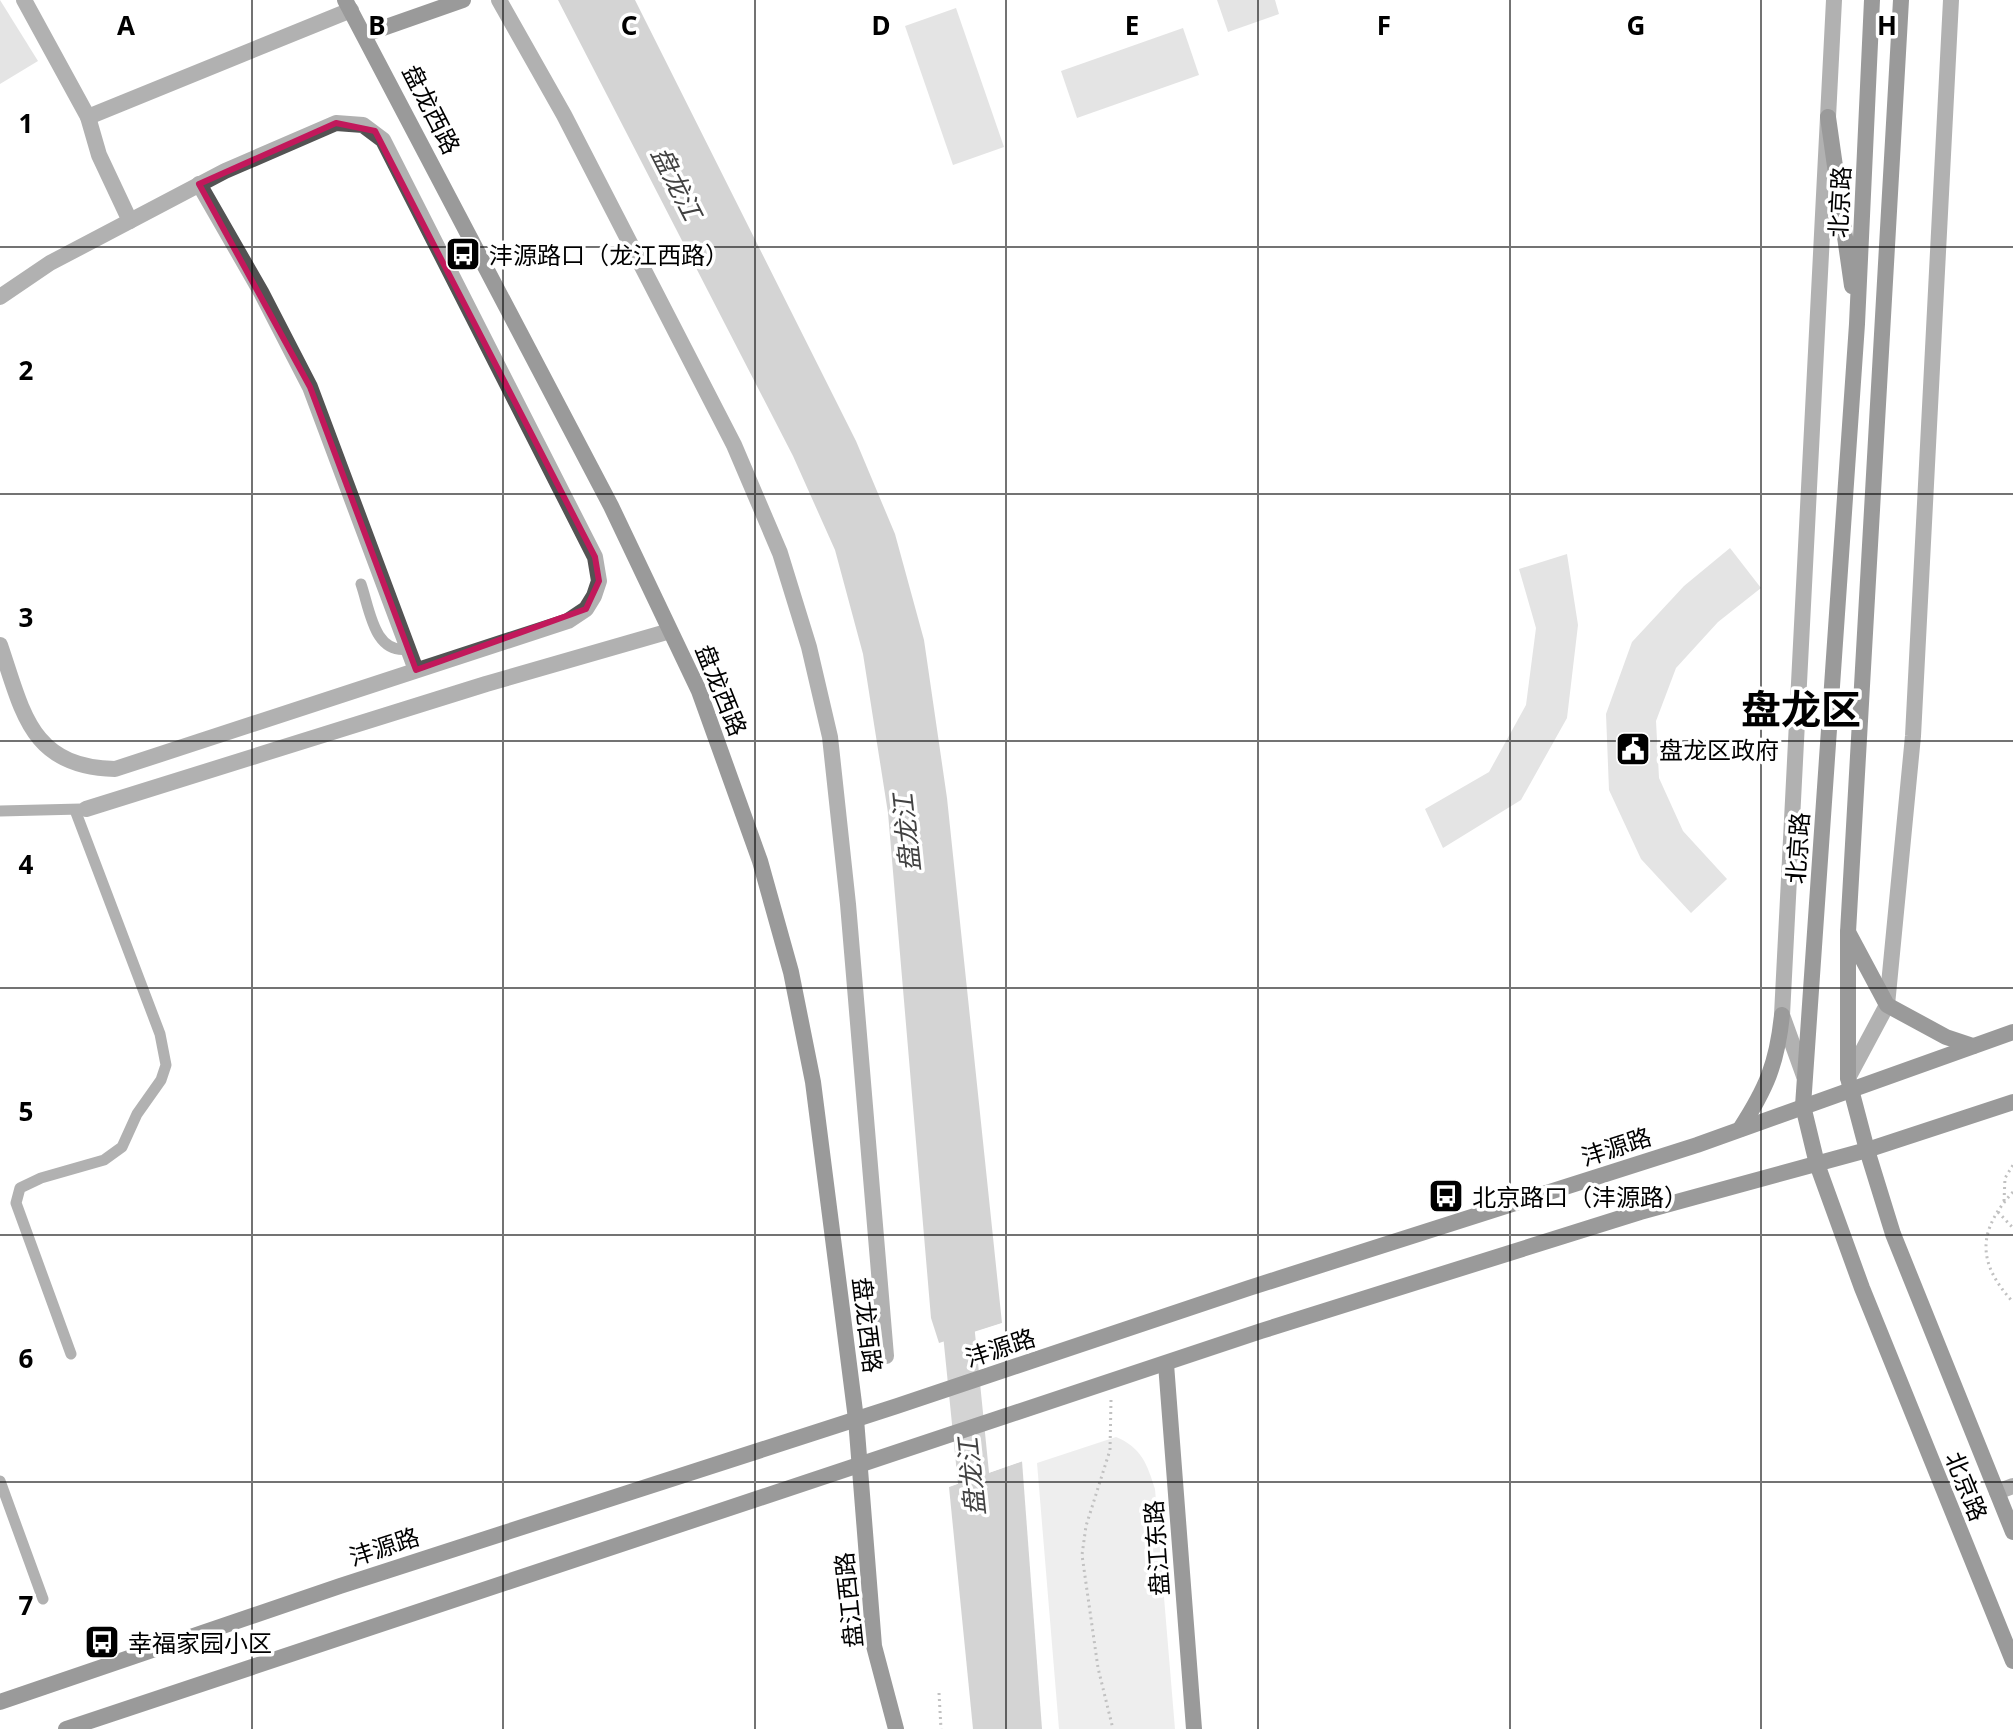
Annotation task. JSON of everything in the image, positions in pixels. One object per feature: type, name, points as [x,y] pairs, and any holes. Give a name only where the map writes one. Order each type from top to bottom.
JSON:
[{"type":"main road","points":[[366,34],[463,0]]},
{"type":"main road","name":"北京路","points":[[1872,0],[1857,324],[1803,1106],[1817,1164],[1891,1361],[2013,1661]]},
{"type":"main road","name":"北京路","points":[[1901,0],[1848,932],[1849,1084],[1893,1234],[2013,1532]]},
{"type":"main road","name":"盘龙西路","points":[[348,5],[366,34],[604,492],[699,691],[760,861],[791,972],[813,1082],[856,1419],[859,1464]]},
{"type":"main road","points":[[1828,117],[1857,324]]},
{"type":"main road","points":[[1848,932],[1887,1005],[1946,1037],[1973,1046]]},
{"type":"main road","points":[[1740,1129],[1766,1089],[1778,1052],[1782,1015]]},
{"type":"main road","name":"沣源路","points":[[0,1702],[340,1586],[1740,1129],[1803,1106],[1849,1084],[2013,1032]]},
{"type":"main road","points":[[66,1729],[1166,1364],[1640,1212],[1867,1150],[2013,1102]]},
{"type":"main road","name":"盘江东路","points":[[1166,1364],[1194,1729]]},
{"type":"main road","name":"盘江西路","points":[[859,1464],[874,1646],[896,1729]]},
{"type":"street","points":[[24,0],[88,117],[99,155],[130,221]]},
{"type":"street","points":[[499,0],[564,115],[734,445],[780,553],[809,647],[830,737],[848,904],[886,1356]]},
{"type":"street","points":[[1804,1076],[1782,1015],[1834,0]]},
{"type":"street","points":[[1849,1084],[1887,1005],[1913,736],[1951,0]]},
{"type":"street","points":[[88,117],[348,5]]},
{"type":"street","points":[[0,297],[50,263],[199,184],[336,123],[351,122],[375,131],[383,140],[514,392],[595,557],[599,581],[594,596],[578,616],[115,769],[74,765],[40,742],[25,720],[0,645]]},
{"type":"street","points":[[199,184],[261,292],[310,387],[416,670]]},
{"type":"street","points":[[81,810],[499,680],[670,631]]},
{"type":"street","points":[[1997,1492],[2013,1486]]},
{"type":"lane","points":[[361,584],[379,637],[396,651],[409,649]]},
{"type":"lane","points":[[0,811],[81,810],[160,1034],[166,1065],[161,1080],[137,1114],[122,1147],[104,1160],[20,1188],[16,1203],[71,1354]]},
{"type":"lane","points":[[0,1481],[43,1599]]},
{"type":"path","points":[[2004,1201],[2005,1178],[2013,1165]]},
{"type":"path","points":[[2013,1192],[2004,1201],[1985,1236],[1983,1250],[2003,1292],[2013,1302]]},
{"type":"path","points":[[1998,1212],[2013,1228]]},
{"type":"path","points":[[1111,1383],[1110,1450],[1086,1526],[1082,1555],[1098,1668],[1113,1729]]},
{"type":"path","points":[[939,1693],[941,1729]]},
{"type":"highlighted area","points":[[336,123],[375,131],[595,557],[599,581],[586,609],[416,670],[310,387],[199,184]]},
{"type":"shaded area","points":[[1116,1437],[1138,1452],[1155,1489],[1175,1729],[1059,1729],[1037,1463]]},
{"type":"water","points":[[558,0],[635,0],[856,441],[895,534],[924,640],[947,798],[1002,1323],[939,1343],[931,1318],[888,813],[863,654],[835,550],[793,456]]},
{"type":"water","points":[[1022,1461],[1042,1729],[973,1729],[949,1487]]},
{"type":"pier","points":[[1006,1322],[1004,1326],[940,1347],[935,1345]]},
{"type":"pier","points":[[1021,1458],[1026,1460],[945,1488],[948,1483]]},
{"type":"building","points":[[0,0],[38,61],[0,84]]},
{"type":"building","points":[[1217,0],[1275,0],[1279,14],[1228,32]]},
{"type":"building","points":[[956,8],[1004,147],[953,165],[905,26]]},
{"type":"building","points":[[1183,28],[1199,75],[1077,118],[1061,71]]},
{"type":"building","name":"盘龙区政府","points":[[1730,548],[1761,588],[1718,622],[1676,668],[1656,721],[1659,778],[1683,831],[1727,879],[1691,913],[1641,859],[1609,790],[1606,714],[1632,642],[1684,586]]},
{"type":"building","points":[[1567,554],[1578,625],[1567,718],[1521,800],[1443,848],[1425,809],[1489,772],[1526,705],[1536,628],[1519,569]]},
{"type":"waterway","name":"盘龙江","points":[[955,1294],[978,1523]]},
{"type":"place","name":"沣源路口（龙江西路）","points":[[463,254]]},
{"type":"place","name":"盘龙区政府","points":[[1633,749]]},
{"type":"place","name":"北京路口（沣源路）","points":[[1446,1196]]},
{"type":"place","name":"幸福家园小区","points":[[102,1642]]},
{"type":"district","name":"盘龙区","points":[[1801,708]]}]
